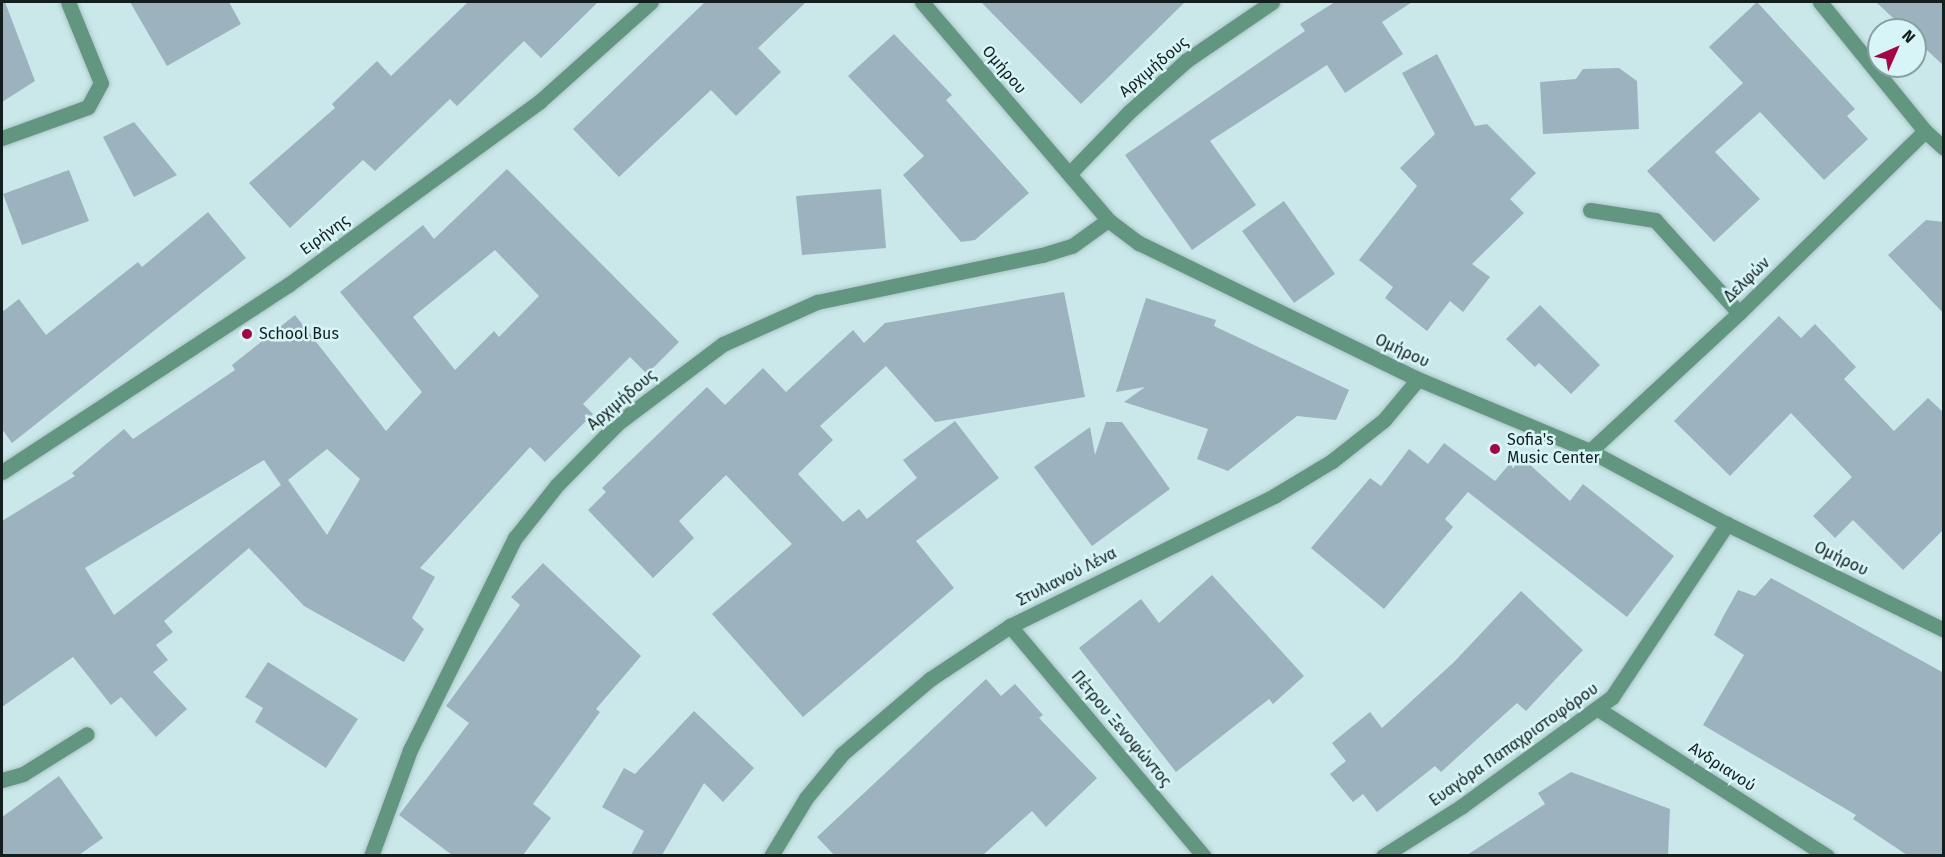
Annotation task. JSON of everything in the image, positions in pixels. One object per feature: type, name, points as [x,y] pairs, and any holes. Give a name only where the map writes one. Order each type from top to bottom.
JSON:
[{"type":"street","points":[[2,138],[88,107],[101,83],[68,2]]},
{"type":"street","name":"Ειρήνης","points":[[2,472],[288,285],[539,102],[651,2]]},
{"type":"street","name":"Ομήρου","points":[[922,2],[1108,220],[1167,260],[1418,379],[1590,451],[1727,524],[1944,630]]},
{"type":"street","name":"Αρχιμήδους","points":[[1070,173],[1129,112],[1187,60],[1272,2]]},
{"type":"street","points":[[1820,2],[1924,131],[1944,148]]},
{"type":"street","name":"Δελφών","points":[[1590,451],[1739,313],[1924,131]]},
{"type":"street","points":[[1590,210],[1655,220],[1739,313]]},
{"type":"street","name":"Αρχιμήδους","points":[[371,855],[410,750],[515,538],[557,485],[618,423],[723,344],[817,302],[1042,255],[1072,246],[1108,220]]},
{"type":"street","name":"Στυλιανού Λένα","points":[[771,855],[806,798],[842,754],[930,679],[1010,626],[1274,496],[1332,461],[1384,420],[1418,379]]},
{"type":"street","name":"Ευαγόρα Παπαχριστοφόρου","points":[[1383,855],[1462,806],[1612,697],[1727,524]]},
{"type":"street","name":"Πέτρου Ξενοφώντος","points":[[1010,626],[1204,855]]},
{"type":"street","name":"Ανδριανού","points":[[1598,709],[1827,855]]},
{"type":"street","points":[[2,780],[23,774],[87,734]]},
{"type":"building","points":[[2,2],[5,2],[35,81],[2,102]]},
{"type":"building","points":[[130,2],[229,2],[241,24],[167,66]]},
{"type":"building","points":[[468,2],[598,2],[541,58],[524,41],[457,106],[450,99],[375,171],[363,160],[290,228],[249,183],[335,108],[332,104],[377,61],[391,76]]},
{"type":"building","points":[[705,2],[806,2],[758,48],[781,72],[736,116],[711,90],[619,177],[573,129]]},
{"type":"building","points":[[981,2],[1185,2],[1081,104]]},
{"type":"building","points":[[1335,2],[1412,2],[1382,22],[1403,54],[1345,93],[1327,65],[1210,141],[1256,205],[1192,250],[1125,155],[1305,31],[1300,24]]},
{"type":"building","points":[[1757,2],[1855,109],[1847,116],[1868,139],[1824,180],[1760,112],[1715,152],[1760,199],[1714,242],[1647,171],[1743,83],[1709,47]]},
{"type":"building","points":[[1876,2],[1944,2],[1944,66],[1927,50],[1927,18],[1893,18]]},
{"type":"building","points":[[894,34],[952,95],[946,100],[1029,193],[975,240],[961,242],[903,175],[924,156],[848,76]]},
{"type":"building","points":[[1437,54],[1475,126],[1487,124],[1536,173],[1510,199],[1524,213],[1472,264],[1490,277],[1463,312],[1450,301],[1427,331],[1385,298],[1393,287],[1359,260],[1417,186],[1400,168],[1435,134],[1402,73]]},
{"type":"building","points":[[1619,68],[1637,81],[1639,129],[1543,134],[1540,82],[1576,79],[1583,69]]},
{"type":"building","points":[[134,122],[177,175],[134,197],[103,137]]},
{"type":"building","points":[[507,169],[679,342],[647,374],[630,357],[583,404],[593,414],[545,462],[530,447],[420,568],[435,577],[412,618],[424,629],[404,662],[304,606],[249,548],[164,621],[173,632],[156,645],[168,660],[153,672],[187,709],[156,737],[121,697],[111,705],[73,657],[2,707],[2,521],[75,476],[72,473],[124,429],[133,439],[235,370],[232,365],[295,315],[386,431],[422,392],[340,292],[423,225],[434,239]],"holes":[[[495,250],[539,296],[499,337],[494,331],[455,370],[413,317]],[[327,449],[360,479],[327,535],[288,480]],[[264,460],[281,485],[114,615],[85,568]]]},
{"type":"building","points":[[69,170],[89,221],[22,245],[3,194]]},
{"type":"building","points":[[881,189],[886,248],[802,255],[796,196]]},
{"type":"building","points":[[1284,201],[1335,274],[1294,303],[1242,231]]},
{"type":"building","points":[[208,212],[246,258],[12,443],[2,429],[2,312],[19,299],[46,335],[138,262],[142,267]]},
{"type":"building","points":[[1926,220],[1944,222],[1944,314],[1888,255]]},
{"type":"building","points":[[1064,292],[1085,397],[935,422],[886,366],[820,426],[833,440],[798,474],[843,522],[859,509],[867,519],[917,478],[903,460],[955,421],[999,478],[916,541],[954,588],[803,717],[712,614],[792,544],[726,475],[679,521],[694,538],[653,578],[588,510],[606,492],[602,488],[707,387],[725,405],[763,368],[786,392],[853,330],[864,343],[885,323]]},
{"type":"building","points":[[1146,298],[1216,320],[1214,326],[1349,390],[1336,420],[1297,416],[1228,471],[1197,459],[1208,429],[1124,402],[1145,387],[1116,392]]},
{"type":"building","points":[[1540,305],[1600,365],[1571,394],[1539,363],[1535,367],[1506,339]]},
{"type":"building","points":[[1779,316],[1801,338],[1815,324],[1856,367],[1844,379],[1894,431],[1928,398],[1944,413],[1944,529],[1903,570],[1853,520],[1835,538],[1813,516],[1852,477],[1791,413],[1730,476],[1674,421]]},
{"type":"building","points":[[1106,422],[1122,422],[1170,489],[1092,546],[1034,467],[1090,427],[1095,455]]},
{"type":"building","points":[[1444,443],[1495,481],[1518,454],[1570,501],[1583,484],[1674,556],[1627,617],[1468,492],[1445,519],[1453,527],[1384,609],[1311,548],[1370,478],[1381,486],[1409,449],[1428,464]]},
{"type":"building","points":[[543,563],[641,656],[596,709],[600,712],[533,804],[551,818],[523,855],[452,855],[399,815],[469,723],[446,706],[520,605],[511,597]]},
{"type":"building","points":[[1212,575],[1304,676],[1273,704],[1269,699],[1176,772],[1079,648],[1141,599],[1159,623]]},
{"type":"building","points":[[1771,578],[1944,673],[1944,855],[1907,855],[1853,819],[1856,815],[1703,725],[1744,655],[1714,635],[1738,590],[1755,596]]},
{"type":"building","points":[[1521,591],[1583,650],[1526,711],[1517,703],[1441,772],[1435,766],[1377,812],[1363,794],[1353,802],[1330,774],[1346,761],[1332,743],[1370,712],[1382,728],[1454,662]]},
{"type":"building","points":[[268,662],[358,719],[326,768],[255,722],[263,708],[245,697]]},
{"type":"building","points":[[986,679],[1001,696],[1015,684],[1043,715],[1039,718],[1097,778],[1046,827],[1032,811],[983,855],[834,855],[817,837]]},
{"type":"building","points":[[694,711],[754,768],[723,802],[704,783],[662,855],[631,855],[644,831],[602,807],[624,768],[635,774]]},
{"type":"building","points":[[1571,772],[1670,809],[1668,855],[1467,855],[1545,804],[1538,793]]},
{"type":"building","points":[[59,776],[103,838],[79,855],[2,855],[2,817]]},
{"type":"place","name":"School Bus","points":[[247,334]]},
{"type":"place","name":"Sofia's Music Center","points":[[1495,449]]}]
